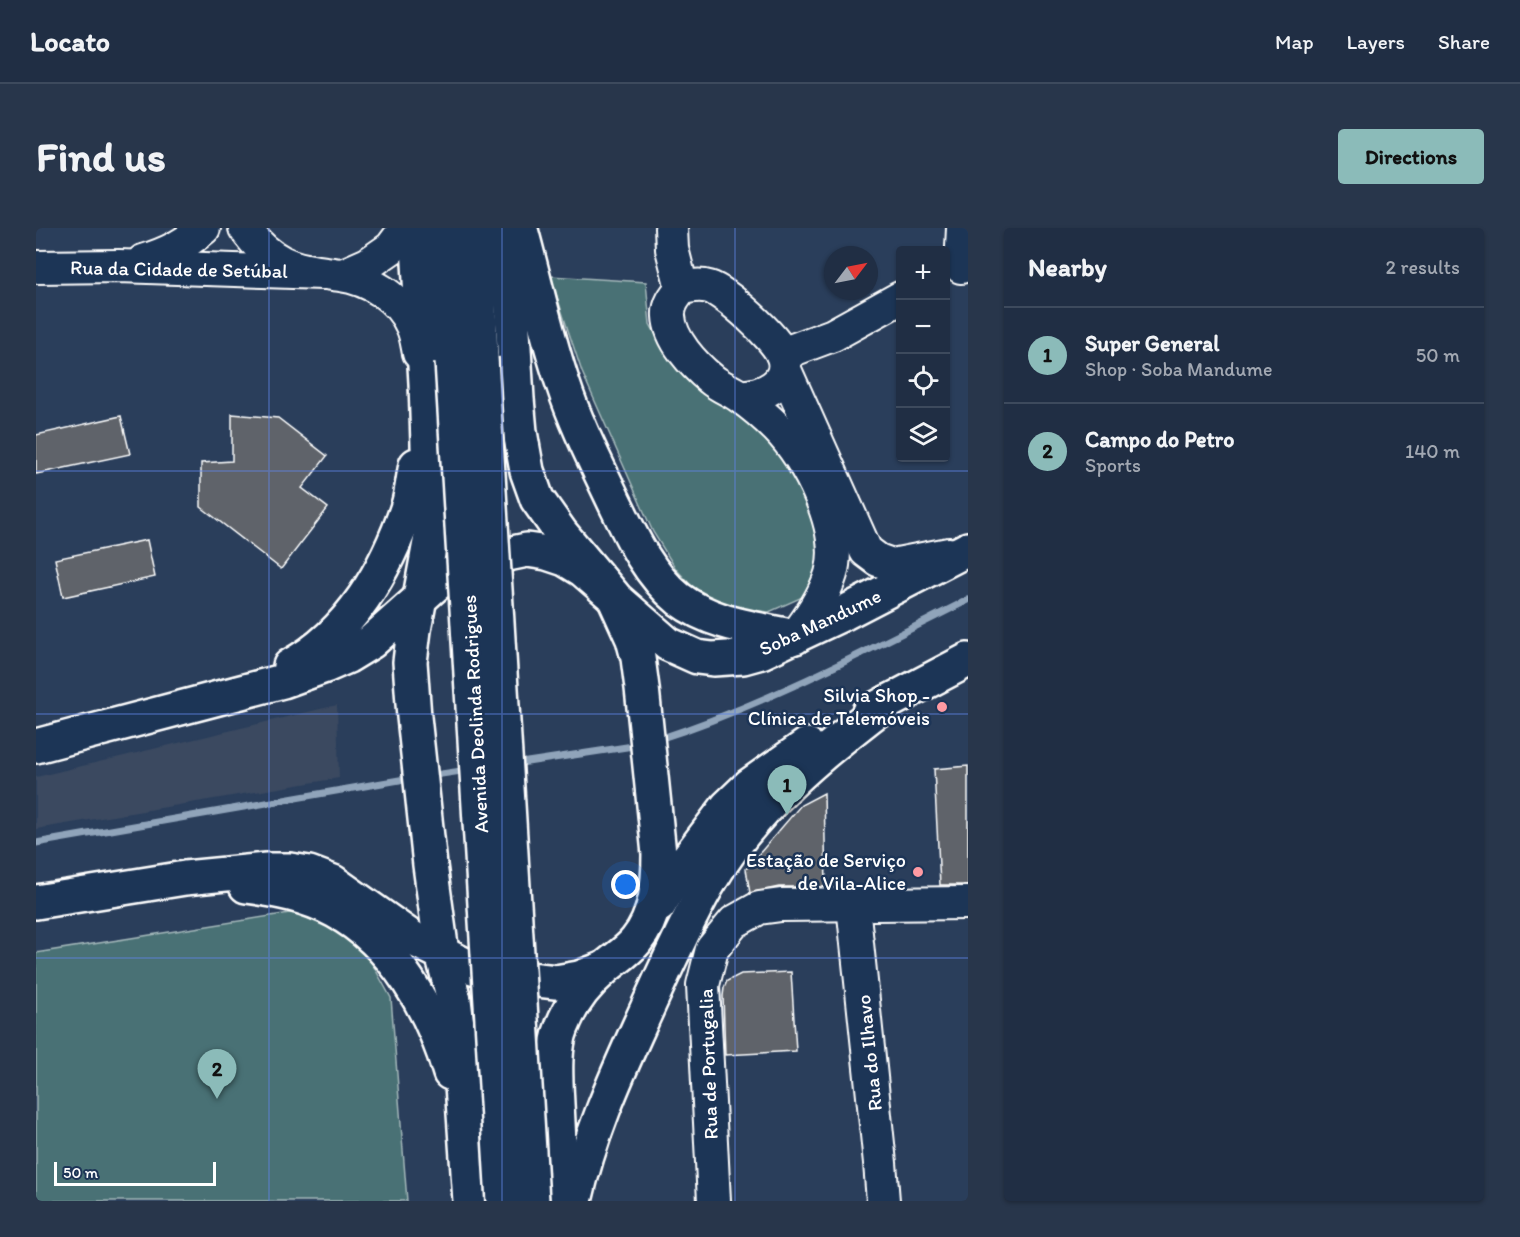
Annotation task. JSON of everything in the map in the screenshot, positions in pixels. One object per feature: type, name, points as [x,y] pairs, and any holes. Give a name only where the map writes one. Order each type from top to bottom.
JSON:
[{"type":"main road","points":[[417,228],[426,383],[431,537],[414,630],[411,662],[414,717],[430,865],[442,953],[453,1000],[457,1031],[470,1201]]},
{"type":"main road","name":"Avenida Deolinda Rodrigues","points":[[444,228],[467,360],[532,1201]]},
{"type":"main road","name":"Avenida Deolinda Rodrigues","points":[[476,228],[467,360],[503,1201]]},
{"type":"main road","points":[[507,228],[517,399],[527,471],[537,498],[561,533],[613,595],[633,639],[638,658],[658,834],[659,877],[648,922]]},
{"type":"main road","points":[[520,228],[563,384],[597,465],[635,545],[663,584],[679,599],[699,612],[722,621],[795,637]]},
{"type":"main road","points":[[192,704],[292,665],[326,641],[347,620],[364,597],[386,560],[408,504],[419,448],[426,383]]},
{"type":"main road","points":[[36,746],[283,681],[348,656],[370,642],[442,579],[479,560],[527,550],[547,553],[583,570],[613,595]]},
{"type":"main road","name":"Soba Mandume","points":[[613,595],[668,644],[697,657],[713,659],[743,657],[795,637],[966,550]]},
{"type":"main road","points":[[561,1201],[556,1066],[561,1029],[579,993],[636,940],[705,834],[727,807],[750,785],[779,763],[826,734],[968,660]]},
{"type":"main road","points":[[575,1201],[584,1162],[599,1116],[679,941],[708,885],[746,832],[787,786],[833,743],[888,702]]},
{"type":"main road","points":[[36,902],[185,879],[267,870],[290,870],[309,873],[333,882],[415,940],[463,964],[502,976],[556,982],[579,978],[605,968]]},
{"type":"main road","points":[[185,879],[278,890],[308,899],[335,911],[362,929],[383,949],[405,976],[426,1012],[447,1064],[463,1124]]},
{"type":"street","points":[[119,266],[166,254],[185,244],[204,228]]},
{"type":"street","points":[[245,228],[257,244],[275,258],[301,269],[333,274],[382,290],[398,304],[413,327],[426,383]]},
{"type":"street","points":[[333,274],[368,264],[391,248],[406,228]]},
{"type":"street","points":[[671,228],[672,249],[682,288]]},
{"type":"street","points":[[958,268],[963,228]]},
{"type":"street","name":"Rua da Cidade de Setúbal","points":[[36,267],[119,266],[333,274]]},
{"type":"street","points":[[795,637],[817,604],[832,571],[831,526],[822,499],[798,452],[778,429],[739,396],[712,380],[685,352],[673,331],[668,315],[672,300],[682,288],[698,284],[711,287],[748,313],[784,362],[866,551],[878,560],[892,565],[966,550]]},
{"type":"street","points":[[739,396],[751,397],[770,389],[779,382],[784,362],[896,300]]},
{"type":"street","name":"Rua de Portugalia","points":[[714,1201],[703,985],[712,949],[734,922],[759,908],[781,905],[968,903]]},
{"type":"street","name":"Rua do Ilhavo","points":[[853,905],[883,1201]]},
{"type":"shaded area","points":[[337,705],[339,778],[36,829],[36,777]]},
{"type":"green space","points":[[550,276],[646,282],[650,324],[668,357],[694,383],[746,416],[788,453],[818,508],[823,554],[807,595],[769,612],[739,609],[700,595],[676,569],[653,532],[582,372]]},
{"type":"green space","points":[[302,911],[363,947],[391,998],[407,1201],[36,1201],[36,953]]},
{"type":"building","points":[[232,414],[278,418],[327,456],[302,488],[328,508],[281,569],[201,507],[201,463],[232,461]]},
{"type":"building","points":[[121,416],[130,454],[36,474],[36,435]]},
{"type":"building","points":[[147,540],[155,577],[63,597],[55,559]]},
{"type":"building","points":[[968,766],[968,885],[940,885],[934,769]]},
{"type":"building","points":[[824,793],[826,887],[779,887],[750,893],[746,869],[801,805]]},
{"type":"building","points":[[791,972],[796,1051],[725,1055],[723,996],[727,981],[741,974]]},
{"type":"waterway","points":[[656,740],[776,694],[968,600]]},
{"type":"waterway","points":[[514,764],[640,745]]},
{"type":"waterway","points":[[428,776],[468,770]]},
{"type":"waterway","points":[[36,843],[411,778]]},
{"type":"place","name":"Silvia Shop - Clínica de Telemóveis","points":[[942,707]]},
{"type":"place","name":"Super General","points":[[787,815]]},
{"type":"place","name":"Estação de Serviço de Vila-Alice","points":[[918,872]]},
{"type":"place","name":"Campo do Petro","points":[[217,1099]]}]
